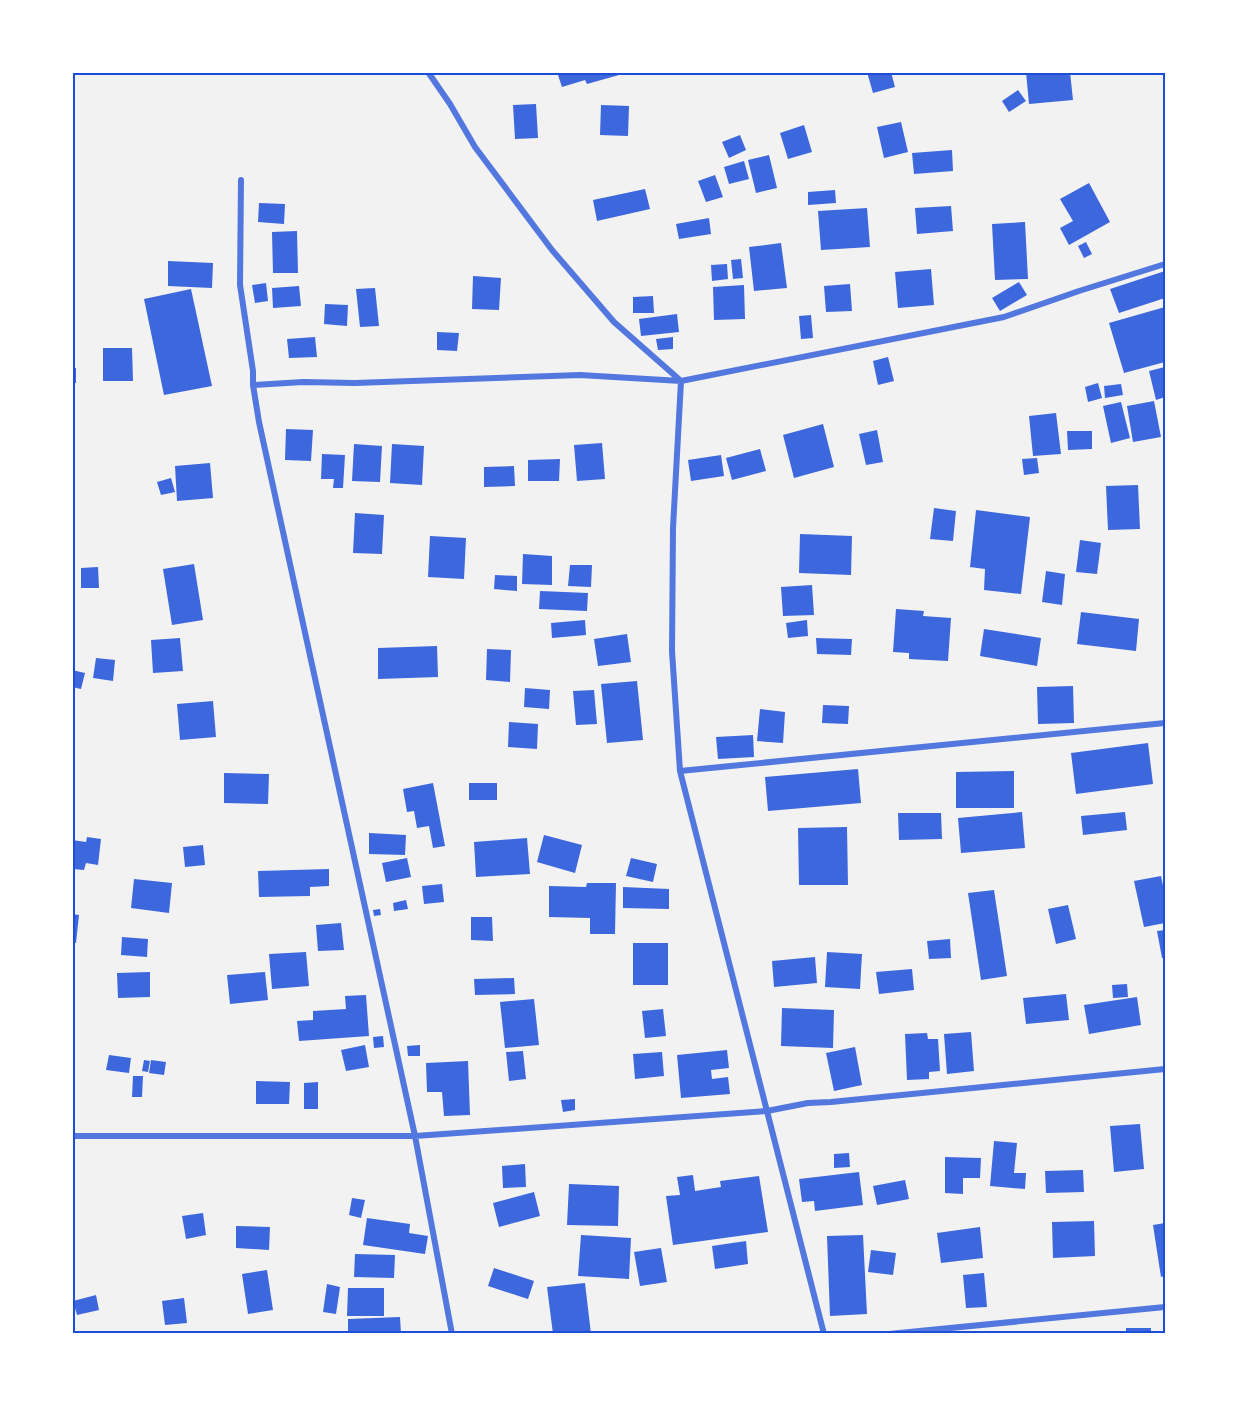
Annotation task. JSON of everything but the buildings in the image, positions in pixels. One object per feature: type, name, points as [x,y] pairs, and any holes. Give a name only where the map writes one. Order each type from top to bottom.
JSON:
[{"type":"street","points":[[428,72],[475,147],[552,250],[614,322],[681,381]]},
{"type":"street","points":[[241,180],[240,285],[259,423],[415,1136],[452,1334]]},
{"type":"street","points":[[253,385],[580,375],[681,381],[1004,316],[1165,264]]},
{"type":"street","points":[[681,381],[673,528],[672,651],[680,771],[824,1334]]},
{"type":"street","points":[[680,771],[1165,723]]},
{"type":"street","points":[[72,1136],[415,1136],[767,1111],[808,1103],[1165,1069]]},
{"type":"street","points":[[889,1334],[1165,1306]]}]
